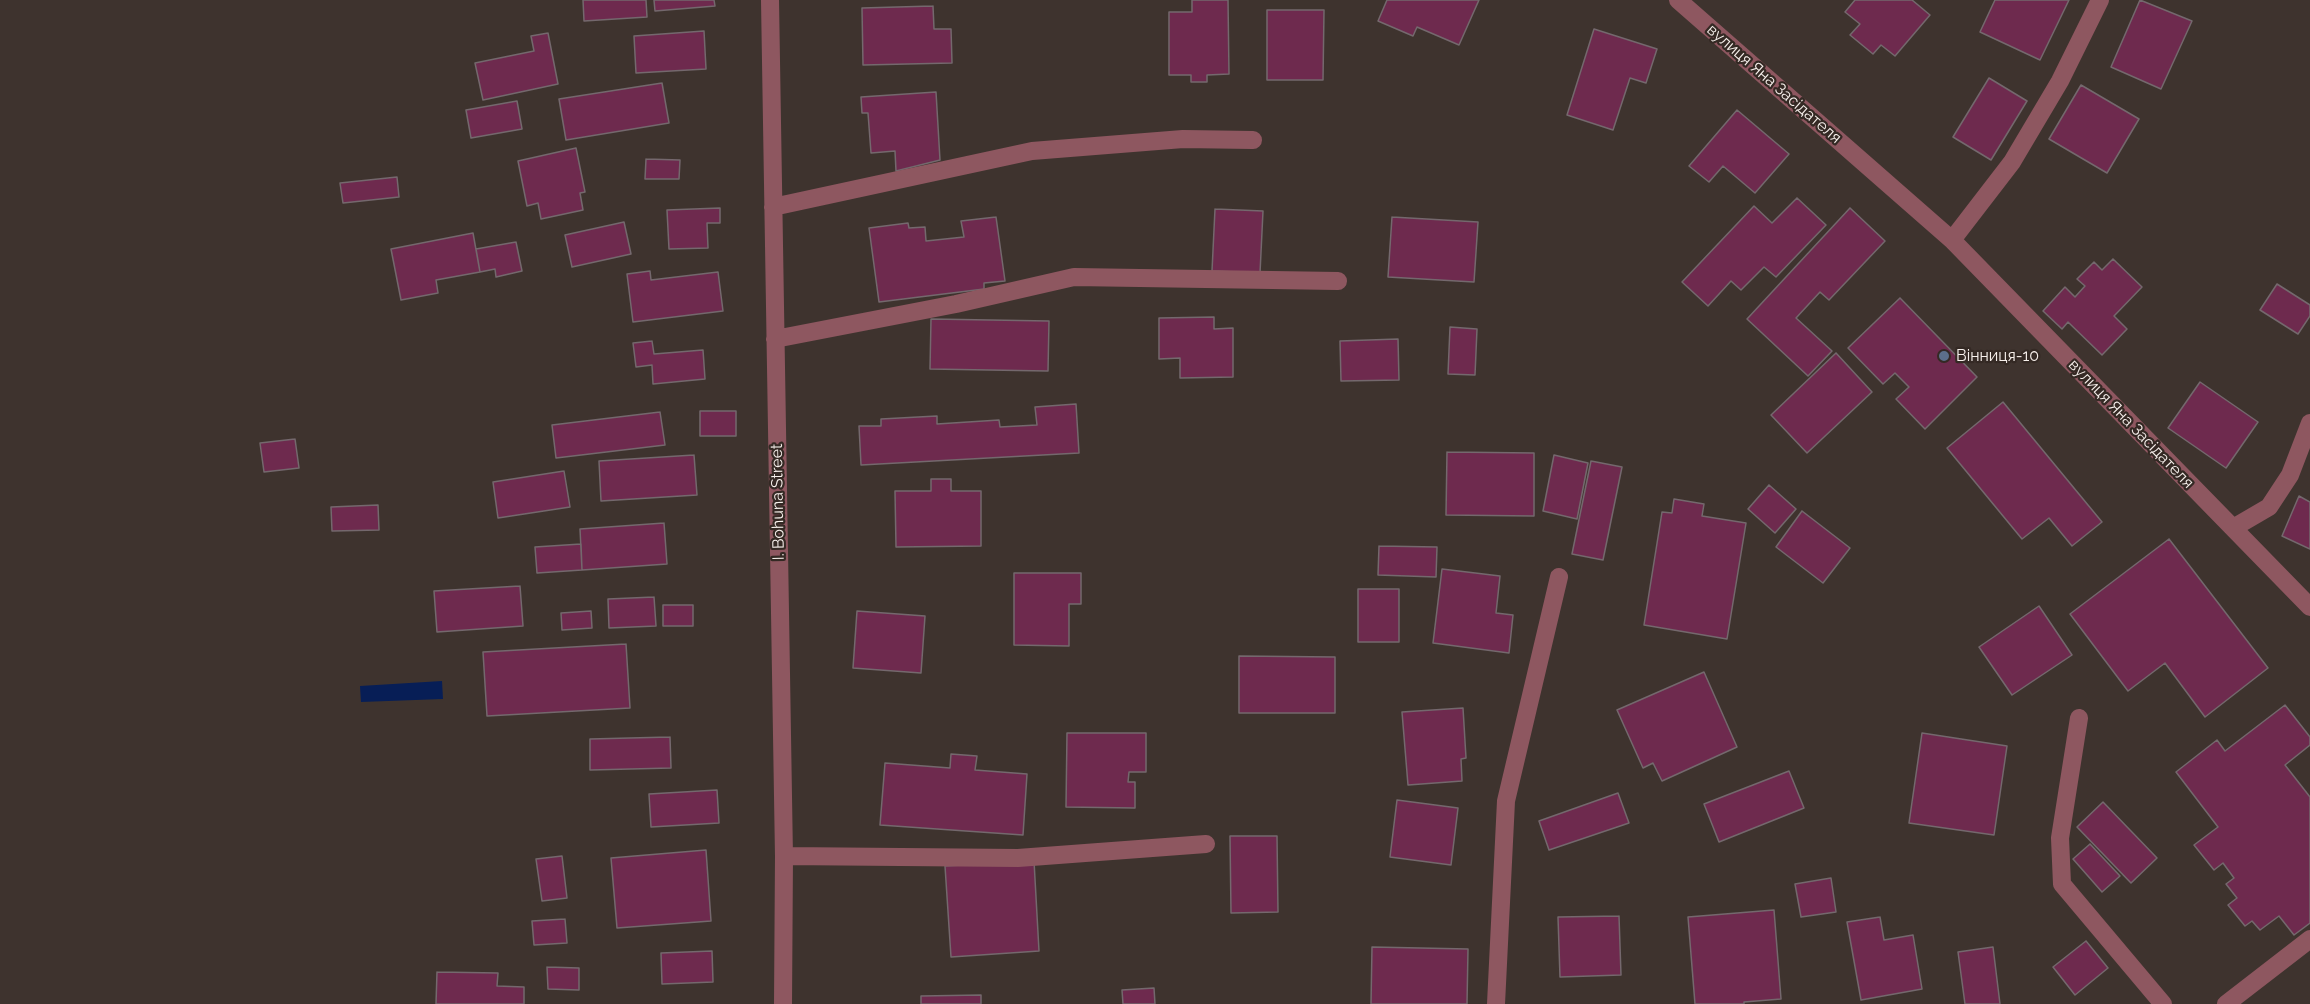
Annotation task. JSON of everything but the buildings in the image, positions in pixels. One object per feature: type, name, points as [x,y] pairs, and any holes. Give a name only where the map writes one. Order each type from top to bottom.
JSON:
[{"type":"street","name":"I. Bohuna Street","points":[[770,0],[784,856],[783,1004]]},
{"type":"street","name":"вулиця Яна Засідателя","points":[[1678,0],[1952,240],[2310,608]]},
{"type":"street","points":[[1952,240],[2012,162],[2060,81],[2100,0]]},
{"type":"street","points":[[773,207],[1032,151],[1183,138],[1253,140]]},
{"type":"street","points":[[776,339],[956,304],[1074,278],[1338,281]]},
{"type":"street","points":[[2233,528],[2269,507],[2290,475],[2310,423]]},
{"type":"street","points":[[1496,1004],[1506,801],[1559,578]]},
{"type":"street","points":[[2079,718],[2060,838],[2062,884],[2163,1004]]},
{"type":"street","points":[[784,856],[1018,858],[1206,844]]},
{"type":"street","points":[[2226,1004],[2310,939]]},
{"type":"water","points":[[442,681],[443,699],[361,702],[360,686]]},
{"type":"place","name":"Вінниця-10","points":[[1944,356]]}]
